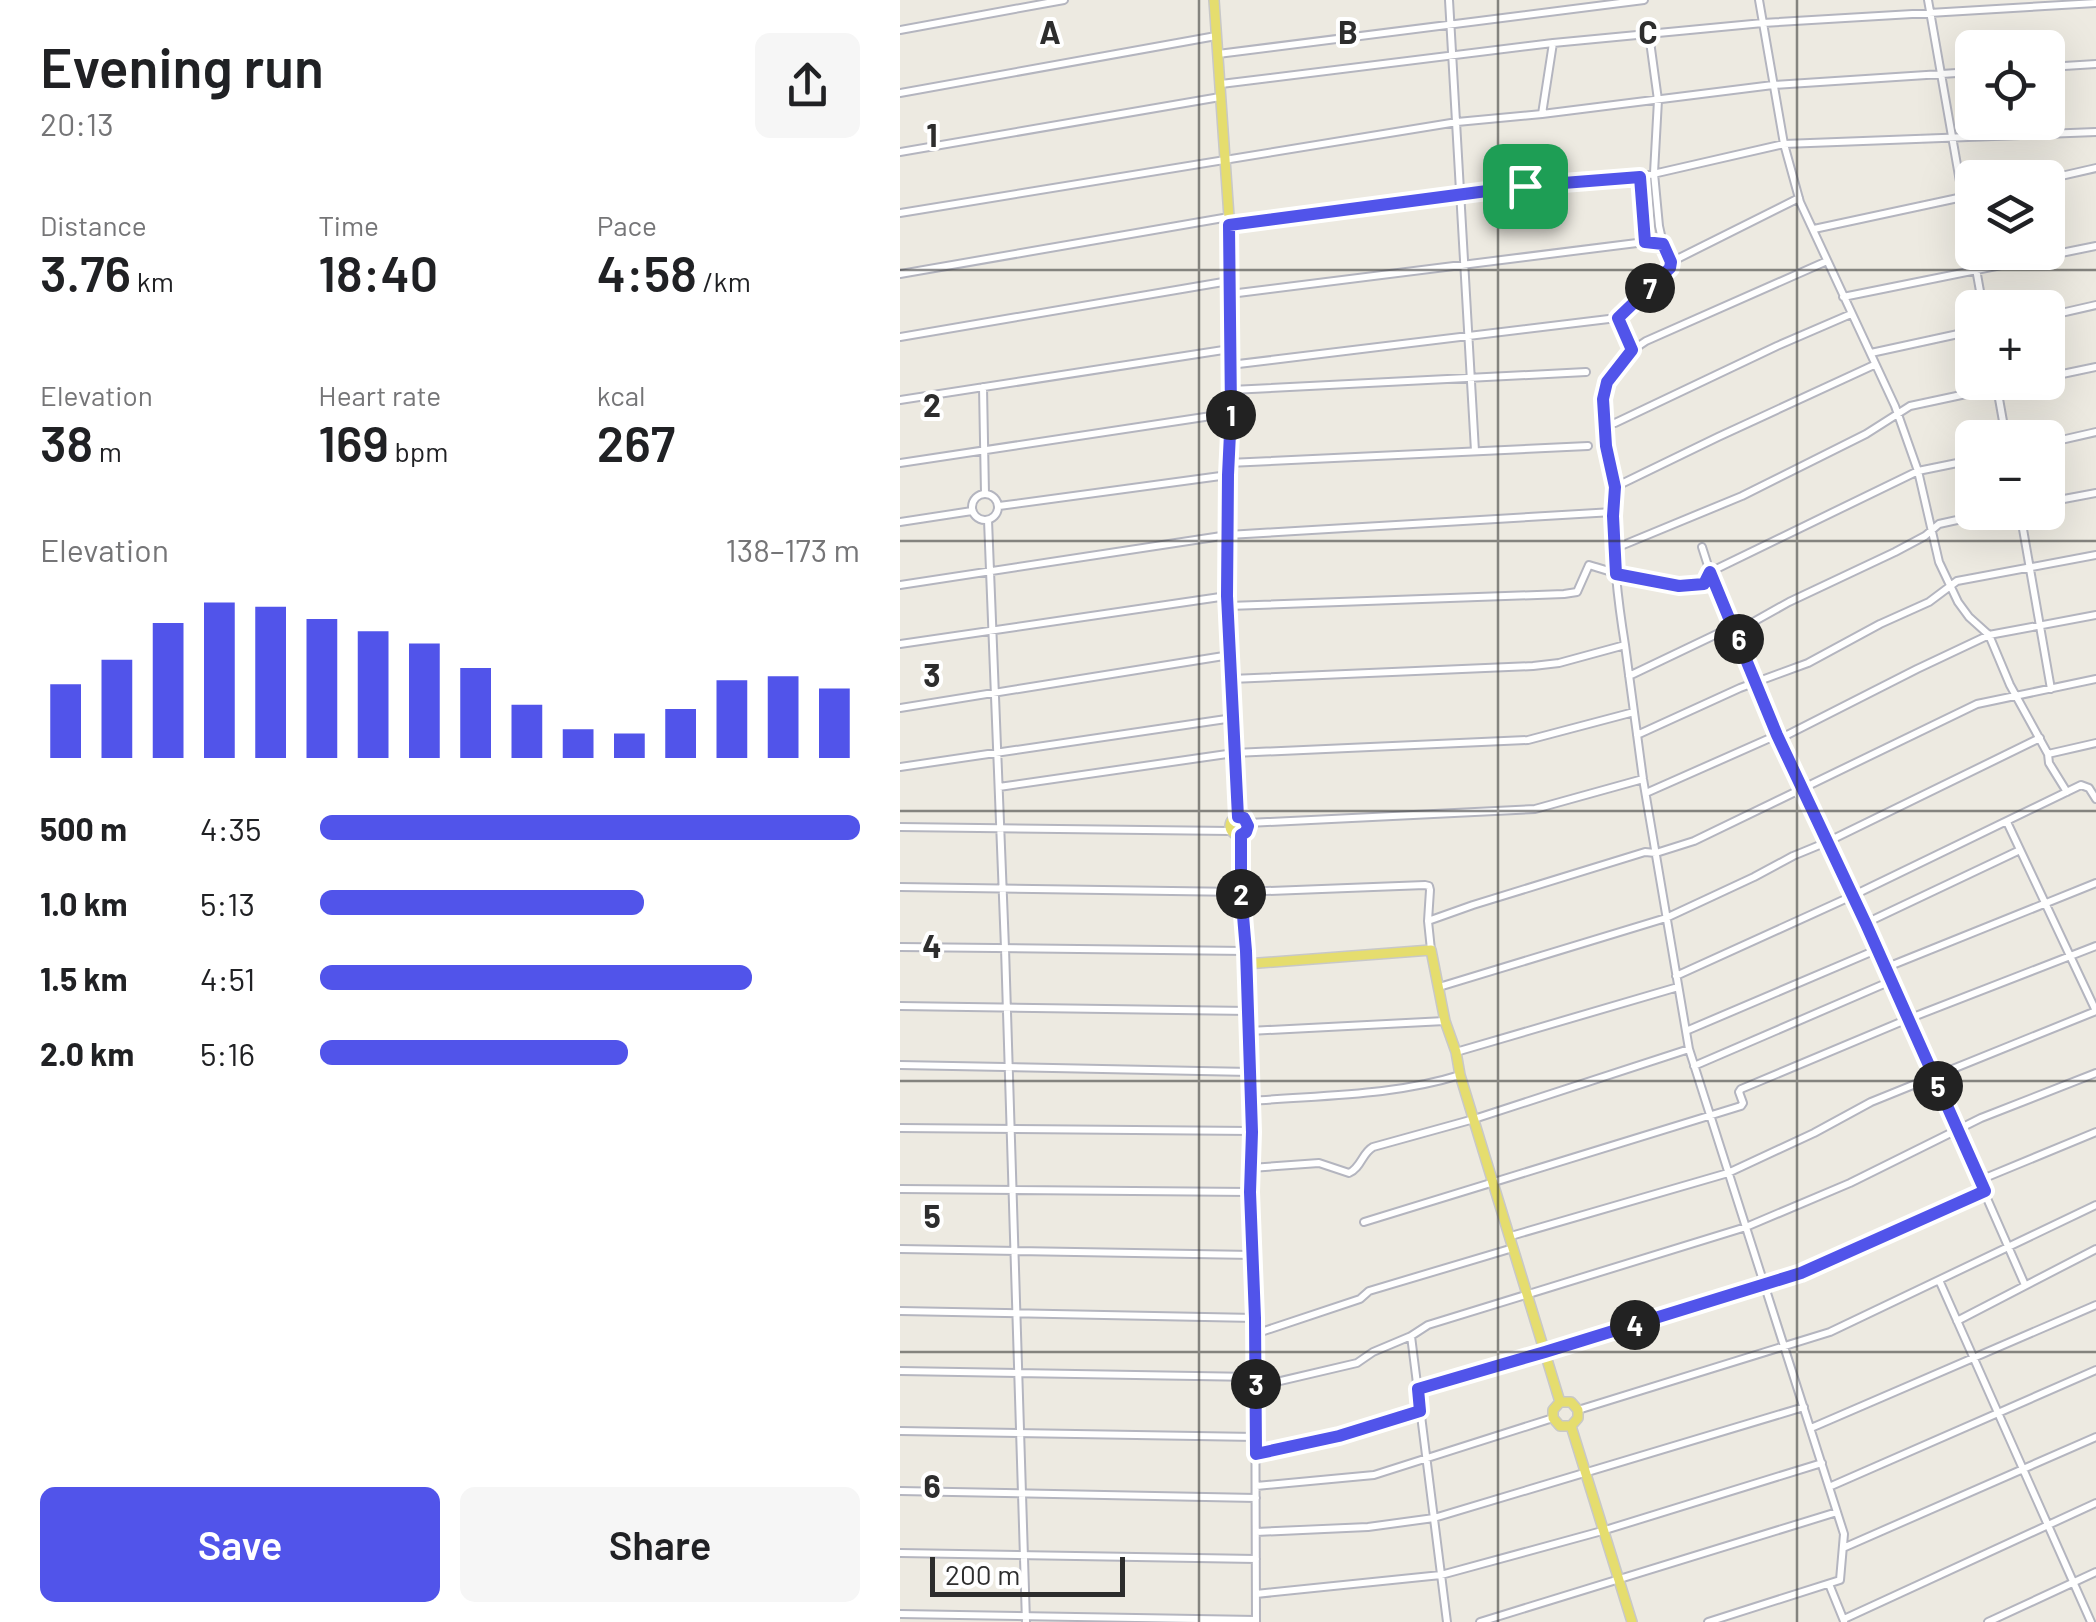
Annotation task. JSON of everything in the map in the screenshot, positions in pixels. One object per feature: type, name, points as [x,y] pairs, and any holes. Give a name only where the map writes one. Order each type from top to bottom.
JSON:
[{"type":"main road","points":[[1214,0],[1229,221],[1228,601],[1238,817]]},
{"type":"main road","points":[[1236,833],[1246,832],[1248,823],[1244,818],[1232,821],[1246,964],[1431,950],[1460,1074],[1560,1402]]},
{"type":"main road","points":[[1560,1402],[1571,1402],[1578,1410],[1577,1421],[1571,1426],[1560,1426],[1553,1418],[1554,1407],[1560,1402]]},
{"type":"main road","points":[[1571,1426],[1632,1622]]},
{"type":"street","points":[[900,30],[1064,0]]},
{"type":"street","points":[[1449,0],[1474,451]]},
{"type":"street","points":[[1218,54],[1644,0]]},
{"type":"street","points":[[1759,0],[1784,144],[1799,198],[1898,413],[1918,472],[1939,562],[1969,617],[1990,635],[2016,696],[2048,754],[2049,764],[2067,792]]},
{"type":"street","points":[[1928,0],[1956,160]]},
{"type":"street","points":[[1221,84],[1554,43],[1763,23],[2096,3]]},
{"type":"street","points":[[1230,365],[1618,318],[1670,268],[1671,262],[1663,244],[1654,174],[1658,100],[1649,34]]},
{"type":"street","points":[[900,92],[1217,36]]},
{"type":"street","points":[[1542,114],[1554,43]]},
{"type":"street","points":[[2065,66],[2096,64]]},
{"type":"street","points":[[900,213],[1457,122],[1773,85],[1955,73]]},
{"type":"street","points":[[900,152],[1222,97]]},
{"type":"street","points":[[900,274],[1229,221],[1525,186],[1640,177],[1784,144],[2096,132]]},
{"type":"street","points":[[2065,175],[2096,168]]},
{"type":"street","points":[[1640,177],[1645,242]]},
{"type":"street","points":[[1671,262],[1799,198]]},
{"type":"street","points":[[1814,229],[1955,199]]},
{"type":"street","points":[[1230,294],[1645,242],[1663,244]]},
{"type":"street","points":[[2065,252],[2096,246]]},
{"type":"street","points":[[1708,1622],[1840,1580],[1844,1534],[1689,1049],[1629,676],[1616,574],[1615,487],[1606,446],[1603,399],[1607,382],[1632,350],[1646,341],[1827,261]]},
{"type":"street","points":[[1844,297],[1976,270],[1979,290]]},
{"type":"street","points":[[900,337],[1230,281]]},
{"type":"street","points":[[2065,312],[2096,305]]},
{"type":"street","points":[[1605,422],[1615,423],[1850,314]]},
{"type":"street","points":[[1618,318],[1632,350]]},
{"type":"street","points":[[1871,353],[1955,336]]},
{"type":"street","points":[[900,400],[1230,349]]},
{"type":"street","points":[[1615,487],[1874,365]]},
{"type":"street","points":[[2065,373],[2096,367]]},
{"type":"street","points":[[1231,390],[1586,372]]},
{"type":"street","points":[[983,387],[985,494]]},
{"type":"street","points":[[1616,548],[1742,496],[1866,434],[1910,406],[1955,395]]},
{"type":"street","points":[[900,463],[1231,412]]},
{"type":"street","points":[[2065,439],[2096,432]]},
{"type":"street","points":[[1228,464],[1588,446]]},
{"type":"street","points":[[900,644],[1228,601],[1564,594],[1577,592],[1589,566],[1688,587],[1704,584],[1710,572],[1918,472],[1955,464]]},
{"type":"street","points":[[999,506],[1228,475]]},
{"type":"street","points":[[2065,499],[2096,493]]},
{"type":"street","points":[[985,494],[994,497],[999,506],[996,515],[988,520],[978,518],[972,511],[976,497],[985,494]]},
{"type":"street","points":[[900,522],[972,511]]},
{"type":"street","points":[[900,585],[1228,535],[1613,512]]},
{"type":"street","points":[[988,520],[1026,1619]]},
{"type":"street","points":[[1629,676],[1719,633],[1736,631],[1895,552],[1939,524],[1955,520]]},
{"type":"street","points":[[2023,530],[2050,689]]},
{"type":"street","points":[[1702,547],[1778,737],[1866,924],[2025,1285]]},
{"type":"street","points":[[1637,735],[1728,693],[1808,664],[1929,602],[1957,582],[2096,555]]},
{"type":"street","points":[[1645,794],[1778,737],[1990,635],[2096,615]]},
{"type":"street","points":[[1231,679],[1533,666],[1625,645]]},
{"type":"street","points":[[900,708],[1230,655]]},
{"type":"street","points":[[1428,921],[1645,852],[1656,853],[1694,841],[1977,704],[2096,679]]},
{"type":"street","points":[[998,787],[1234,754],[1528,740],[1634,712]]},
{"type":"street","points":[[900,767],[1233,718]]},
{"type":"street","points":[[1439,986],[1666,918],[2040,738]]},
{"type":"street","points":[[2048,754],[2096,743]]},
{"type":"street","points":[[1248,823],[1535,809],[1643,779]]},
{"type":"street","points":[[1676,976],[2067,792],[2084,785],[2096,799]]},
{"type":"street","points":[[1511,1236],[1728,1172],[1814,1134],[1871,1102],[2096,1011],[2007,822]]},
{"type":"street","points":[[900,827],[1236,833]]},
{"type":"street","points":[[1866,924],[2020,850]]},
{"type":"street","points":[[1885,968],[2096,882]]},
{"type":"street","points":[[900,886],[1241,892],[1425,885],[1430,890],[1431,950]]},
{"type":"street","points":[[1364,1222],[1741,1106],[1741,1089],[2096,946]]},
{"type":"street","points":[[900,947],[1246,951]]},
{"type":"street","points":[[1686,1031],[1876,950]]},
{"type":"street","points":[[900,1614],[1256,1621],[1256,1377],[1246,964]]},
{"type":"street","points":[[1694,1066],[1891,981]]},
{"type":"street","points":[[1456,1052],[1678,986]]},
{"type":"street","points":[[900,1006],[1248,1011]]},
{"type":"street","points":[[1249,1030],[1445,1021]]},
{"type":"street","points":[[1251,1168],[1319,1164],[1350,1174],[1373,1146],[1474,1119],[1689,1049]]},
{"type":"street","points":[[900,1065],[1250,1072]]},
{"type":"street","points":[[1256,1387],[1357,1363],[1428,1325],[1746,1227],[1850,1183],[1982,1118],[2096,1072]]},
{"type":"street","points":[[1251,1100],[1402,1089],[1460,1074]]},
{"type":"street","points":[[900,1128],[1252,1132]]},
{"type":"street","points":[[1980,1180],[2096,1132]]},
{"type":"street","points":[[900,1189],[1250,1192]]},
{"type":"street","points":[[1418,1389],[1801,1273],[1985,1191]]},
{"type":"street","points":[[1578,1410],[1830,1332],[2096,1205]]},
{"type":"street","points":[[1255,1334],[1360,1298],[1369,1291],[1514,1248]]},
{"type":"street","points":[[900,1249],[1253,1255]]},
{"type":"street","points":[[1957,1322],[2096,1249]]},
{"type":"street","points":[[1939,1280],[2091,1622]]},
{"type":"street","points":[[1811,1428],[2096,1306]]},
{"type":"street","points":[[900,1311],[1255,1318]]},
{"type":"street","points":[[1411,1336],[1446,1622]]},
{"type":"street","points":[[1830,1487],[2096,1370]]},
{"type":"street","points":[[900,1371],[1256,1377]]},
{"type":"street","points":[[1256,1532],[1434,1518],[1804,1407]]},
{"type":"street","points":[[1256,1454],[1339,1436],[1420,1411]]},
{"type":"street","points":[[1256,1486],[1374,1475],[1553,1418]]},
{"type":"street","points":[[900,1431],[1256,1437]]},
{"type":"street","points":[[1843,1548],[2096,1437]]},
{"type":"street","points":[[1256,1594],[1441,1575],[1602,1531],[1822,1463]]},
{"type":"street","points":[[900,1492],[1256,1498]]},
{"type":"street","points":[[1829,1584],[1844,1620],[2096,1503]]},
{"type":"street","points":[[1480,1622],[1837,1512]]},
{"type":"street","points":[[900,1553],[1256,1559]]},
{"type":"street","points":[[1988,1622],[2096,1572]]},
{"type":"route","points":[[1640,177],[1645,242],[1663,244],[1671,262],[1670,268],[1618,318],[1632,350],[1607,382],[1603,399],[1606,446],[1615,487],[1616,574],[1688,587],[1704,584],[1710,572],[1777,735],[1985,1191],[1801,1273],[1418,1389],[1420,1411],[1339,1436],[1256,1454],[1252,1132],[1241,892],[1241,835],[1248,826],[1244,818],[1238,817],[1227,596],[1231,412],[1229,225],[1525,186],[1640,177]]}]
